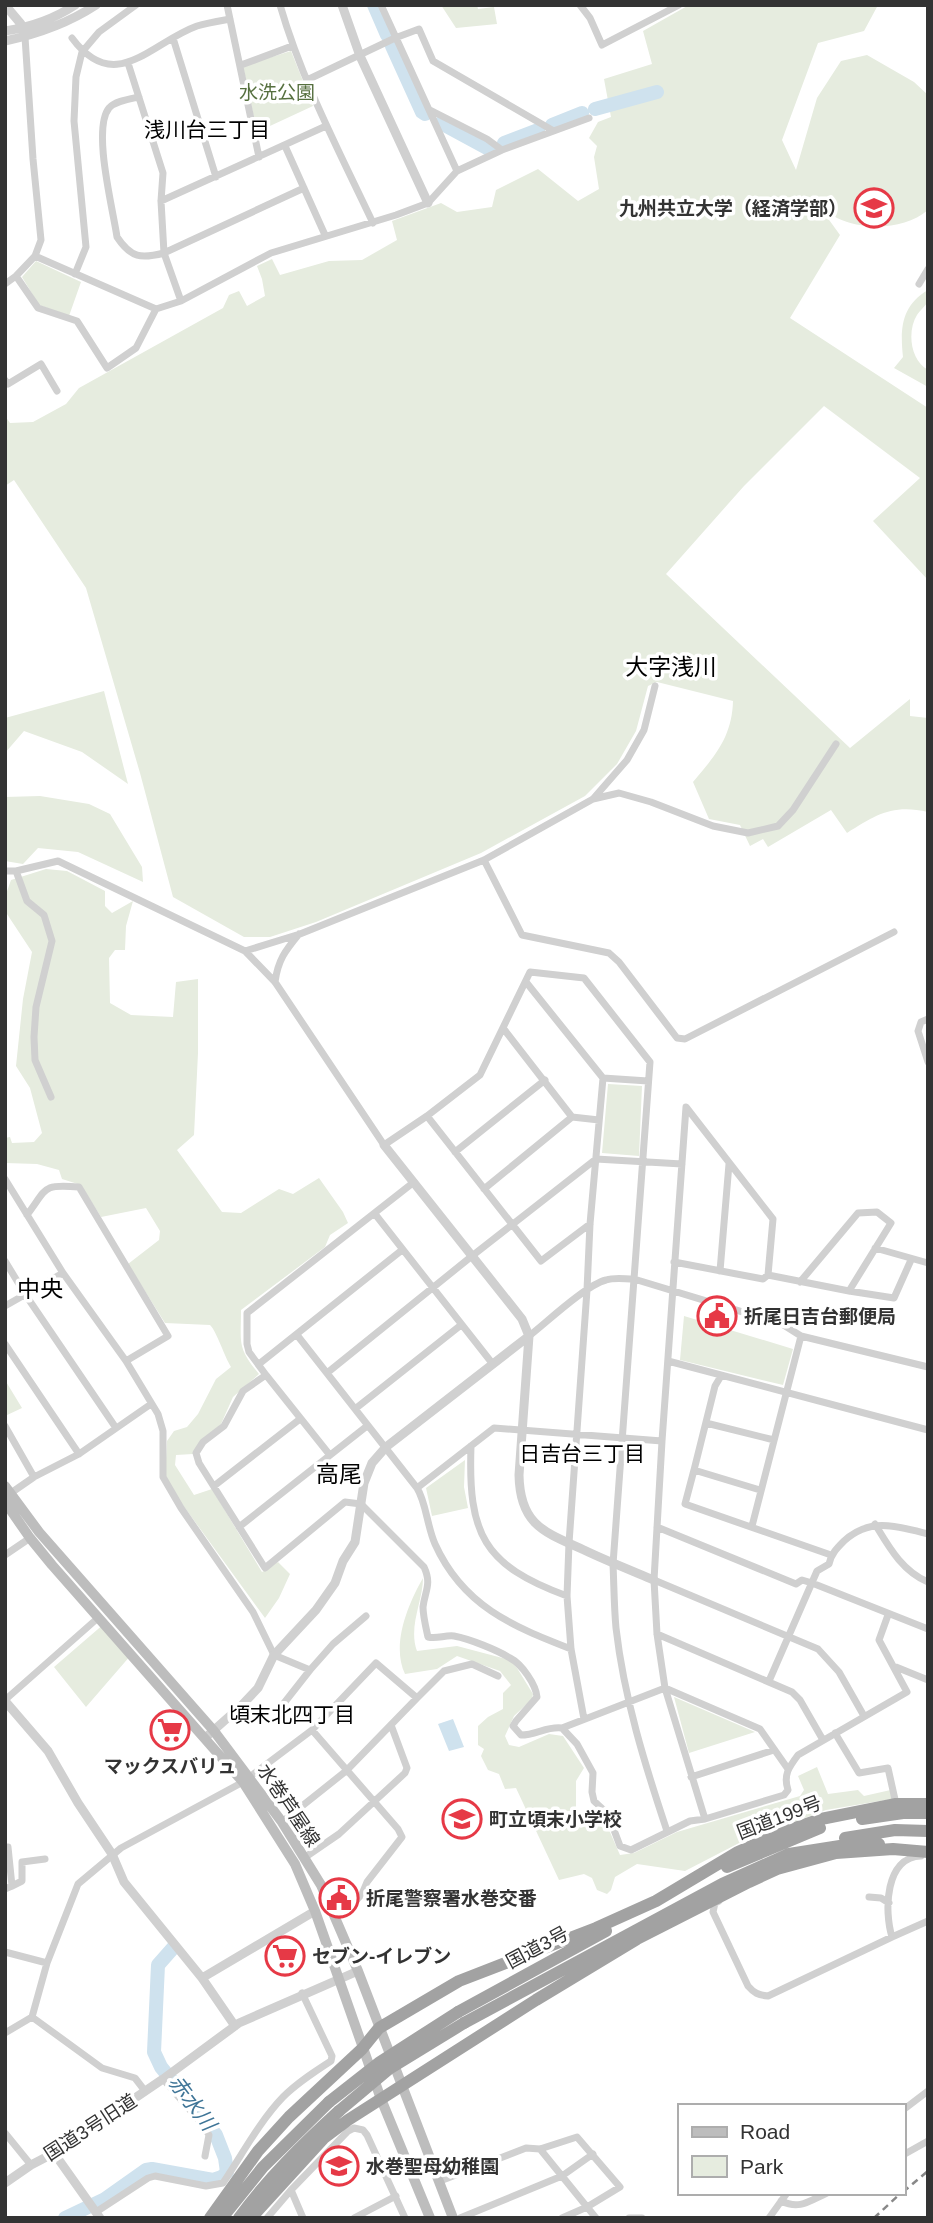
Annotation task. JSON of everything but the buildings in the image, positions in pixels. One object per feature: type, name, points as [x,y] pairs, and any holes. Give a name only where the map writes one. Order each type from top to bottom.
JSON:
[{"type":"highway","name":"国道199号","points":[[656,1901],[738,1852],[781,1833],[821,1819],[896,1804],[928,1804]]},
{"type":"highway","name":"国道3号","points":[[222,2218],[284,2144],[329,2102],[380,2062],[656,1901],[739,1861],[824,1827],[903,1813],[928,1813]]},
{"type":"highway","name":"国道199号","points":[[789,1854],[874,1832],[928,1831]]},
{"type":"highway","points":[[251,2218],[324,2138],[402,2084],[637,1939],[777,1869],[909,1835],[928,1837]]},
{"type":"highway","name":"国道3号","points":[[239,2218],[281,2167],[339,2111],[389,2069],[461,2017],[722,1884],[789,1854],[859,1843],[928,1846]]},
{"type":"highway","points":[[829,1855],[893,1849],[928,1855]]},
{"type":"highway","points":[[211,2218],[258,2151],[289,2117],[362,2049],[379,2028],[459,1981],[596,1928],[656,1901]]},
{"type":"main road","name":"水巻芦屋線","points":[[6,1495],[30,1538],[209,1735]]},
{"type":"main road","name":"水巻芦屋線","points":[[6,1495],[282,1822],[321,1885],[358,1970],[453,2218]]},
{"type":"main road","name":"水巻芦屋線","points":[[246,1779],[295,1864],[316,1911],[362,2049],[430,2218]]},
{"type":"street","points":[[5,5],[24,32],[41,240],[35,256],[5,284]]},
{"type":"street","points":[[5,41],[75,5]]},
{"type":"street","points":[[5,31],[43,33],[96,5]]},
{"type":"street","points":[[75,274],[86,247],[75,121],[76,77],[82,52],[99,32],[136,5]]},
{"type":"street","points":[[227,5],[260,157]]},
{"type":"street","points":[[280,5],[292,47],[373,223]]},
{"type":"street","points":[[342,5],[360,56],[428,202]]},
{"type":"street","points":[[381,5],[457,171]]},
{"type":"street","points":[[580,5],[590,18],[602,45],[679,5]]},
{"type":"street","points":[[72,38],[82,52],[108,64],[128,64],[197,26],[230,19]]},
{"type":"street","points":[[307,80],[395,37],[419,29],[433,61],[552,130]]},
{"type":"street","points":[[173,38],[216,177]]},
{"type":"street","points":[[241,65],[292,47]]},
{"type":"street","points":[[128,64],[163,173],[164,253],[181,301]]},
{"type":"street","points":[[139,96],[111,105],[103,117],[101,138],[117,237],[126,250],[145,257],[164,253],[304,188]]},
{"type":"street","points":[[429,110],[502,149]]},
{"type":"street","points":[[35,256],[156,309],[181,301],[271,253],[373,223],[428,202],[457,171],[502,149],[589,118]]},
{"type":"street","points":[[162,201],[327,126]]},
{"type":"street","points":[[285,146],[326,235]]},
{"type":"street","points":[[919,284],[928,269]]},
{"type":"street","points":[[16,276],[38,308],[77,321],[107,368],[136,348],[156,309]]},
{"type":"street","points":[[5,380],[8,384],[41,363],[57,391]]},
{"type":"street","points":[[593,799],[627,760],[644,730],[655,686]]},
{"type":"street","points":[[245,951],[300,934],[484,860],[593,799],[619,793],[651,802],[713,826],[748,833],[778,825],[793,810],[836,744]]},
{"type":"street","points":[[484,860],[522,935],[609,953],[620,962],[677,1038],[685,1039],[894,932]]},
{"type":"street","points":[[5,871],[58,861],[245,951],[275,982],[384,1145],[522,1319],[529,1336],[519,1492],[524,1507],[534,1522],[544,1532],[613,1564],[818,1649],[839,1672],[864,1716]]},
{"type":"street","points":[[16,871],[27,901],[44,915],[52,941],[36,1007],[34,1037],[36,1060],[51,1097]]},
{"type":"street","points":[[275,982],[277,965],[300,934]]},
{"type":"street","points":[[384,1145],[480,1075],[530,972],[584,978],[650,1062],[613,1564],[617,1629],[629,1702],[645,1764],[667,1831]]},
{"type":"street","points":[[526,982],[603,1078],[590,1224],[567,1596],[583,1719]]},
{"type":"street","points":[[927,1059],[918,1031],[921,1022],[928,1019]]},
{"type":"street","points":[[503,1028],[572,1117]]},
{"type":"street","points":[[603,1078],[648,1081]]},
{"type":"street","points":[[455,1152],[545,1080]]},
{"type":"street","points":[[674,1262],[763,1279],[768,1275],[773,1219],[686,1107],[674,1262],[654,1580],[657,1634],[665,1688],[705,1819]]},
{"type":"street","points":[[427,1116],[541,1261],[590,1224]]},
{"type":"street","points":[[484,1189],[572,1117],[599,1120]]},
{"type":"street","points":[[327,1373],[596,1159],[682,1164]]},
{"type":"street","points":[[720,1270],[729,1164]]},
{"type":"street","points":[[5,1179],[63,1273],[126,1360],[158,1414],[163,1431],[163,1477],[176,1499],[253,1612],[274,1655],[310,1670]]},
{"type":"street","points":[[329,1454],[248,1352],[247,1313],[414,1182]]},
{"type":"street","points":[[27,1214],[47,1188],[54,1185],[79,1187],[168,1336],[126,1360]]},
{"type":"street","points":[[800,1283],[858,1213],[877,1212],[891,1223],[849,1291]]},
{"type":"street","points":[[374,1214],[492,1363]]},
{"type":"street","points":[[875,1248],[928,1264]]},
{"type":"street","points":[[259,1364],[402,1250]]},
{"type":"street","points":[[768,1275],[800,1283],[894,1298],[911,1260]]},
{"type":"street","points":[[5,1261],[116,1428]]},
{"type":"street","points":[[5,1306],[63,1273]]},
{"type":"street","points":[[209,1735],[258,1688],[274,1655],[316,1610],[335,1583],[343,1561],[355,1542],[364,1483],[372,1463],[386,1447],[492,1363],[603,1280],[634,1279],[782,1324],[801,1336],[928,1367]]},
{"type":"street","points":[[355,1409],[461,1325]]},
{"type":"street","points":[[297,1335],[417,1488],[422,1496],[426,1521],[440,1554],[466,1592],[507,1622],[572,1649]]},
{"type":"street","points":[[752,1526],[801,1336]]},
{"type":"street","points":[[6,1348],[79,1454]]},
{"type":"street","points":[[668,1361],[928,1430]]},
{"type":"street","points":[[266,1376],[243,1391],[224,1426],[203,1442],[196,1453],[199,1463],[265,1568],[345,1503],[361,1504],[424,1567],[428,1576],[423,1607],[428,1637],[462,1638],[511,1658],[525,1674],[536,1691],[537,1698],[513,1726],[521,1735],[530,1735],[552,1727],[562,1728],[665,1688],[760,1729],[788,1769]]},
{"type":"street","points":[[721,1376],[715,1387],[685,1504],[831,1555]]},
{"type":"street","points":[[6,1495],[79,1454],[151,1404]]},
{"type":"street","points":[[214,1486],[300,1419]]},
{"type":"street","points":[[706,1423],[774,1440]]},
{"type":"street","points":[[5,1426],[34,1477]]},
{"type":"street","points":[[239,1527],[366,1426]]},
{"type":"street","points":[[417,1488],[494,1427],[662,1441]]},
{"type":"street","points":[[471,1446],[471,1505],[482,1536],[512,1571],[567,1596]]},
{"type":"street","points":[[694,1470],[760,1490]]},
{"type":"street","points":[[876,1524],[887,1545],[907,1569],[928,1582]]},
{"type":"street","points":[[769,1681],[817,1571],[829,1564],[831,1555],[852,1534],[876,1524],[894,1525],[928,1534]]},
{"type":"street","points":[[657,1527],[796,1584],[802,1580],[812,1583],[928,1629]]},
{"type":"street","points":[[5,1555],[30,1538]]},
{"type":"street","points":[[562,1728],[577,1744],[593,1773],[594,1801],[608,1814],[620,1846],[631,1850],[690,1821],[784,1795],[788,1790],[785,1781],[788,1769],[798,1755],[907,1692],[879,1640],[888,1615]]},
{"type":"street","points":[[278,1712],[333,1644],[366,1616]]},
{"type":"street","points":[[99,1617],[5,1701],[48,1751],[112,1854],[124,1882],[202,1978],[235,2026]]},
{"type":"street","points":[[657,1634],[792,1692],[800,1700],[823,1740]]},
{"type":"street","points":[[5,2033],[32,2017],[47,1963],[78,1884],[112,1854],[275,1760],[312,1730],[376,1663],[417,1698]]},
{"type":"street","points":[[282,1822],[346,1771],[444,1671],[472,1664],[498,1676]]},
{"type":"street","points":[[895,1667],[928,1679]]},
{"type":"street","points":[[304,1858],[339,1834],[405,1773],[407,1768],[391,1726]]},
{"type":"street","points":[[312,1730],[402,1837],[354,1903],[333,1912]]},
{"type":"street","points":[[835,1733],[859,1773],[888,1768],[896,1804]]},
{"type":"street","points":[[691,1777],[774,1751]]},
{"type":"street","points":[[8,1847],[8,1888],[22,1881],[22,1862],[45,1858]]},
{"type":"street","points":[[829,1855],[715,1903],[713,1912],[753,1992],[760,1995],[775,1994],[928,1921]]},
{"type":"street","points":[[892,1937],[888,1927],[892,1879],[901,1863],[909,1858],[928,1855]]},
{"type":"street","points":[[869,1897],[881,1898],[889,1903]]},
{"type":"street","points":[[637,1939],[656,1935],[704,1910],[713,1912]]},
{"type":"street","points":[[202,1978],[316,1911]]},
{"type":"street","points":[[5,1952],[47,1963]]},
{"type":"street","name":"国道3号旧道","points":[[5,2183],[163,2079],[235,2026],[302,1993],[358,1970]]},
{"type":"street","points":[[54,2153],[98,2215],[148,2178],[155,2176],[206,2186],[223,2183],[282,2098],[331,2061],[332,2056],[302,1993]]},
{"type":"street","points":[[32,2017],[102,2068],[135,2078],[145,2091]]},
{"type":"street","points":[[163,2079],[209,2135],[205,2156]]},
{"type":"street","points":[[905,2108],[928,2091]]},
{"type":"street","points":[[267,2218],[348,2131],[354,2128],[363,2130],[367,2135],[405,2218]]},
{"type":"street","points":[[5,2133],[31,2165]]},
{"type":"street","points":[[440,2181],[526,2148],[540,2149],[577,2137],[620,2187],[562,2218]]},
{"type":"street","points":[[905,2154],[928,2141]]},
{"type":"street","points":[[540,2149],[596,2218]]},
{"type":"street","points":[[460,2218],[562,2176],[593,2154]]},
{"type":"street","points":[[291,2190],[303,2218]]},
{"type":"street","points":[[769,2218],[786,2195]]},
{"type":"street","points":[[781,2202],[798,2206],[823,2195]]},
{"type":"street","points":[[354,2218],[396,2196]]},
{"type":"street","points":[[629,2218],[642,2218]]},
{"type":"green space","points":[[441,5],[477,5],[478,9],[494,7],[497,24],[456,28]]},
{"type":"green space","points":[[689,5],[878,5],[864,31],[818,43],[782,140],[796,170],[817,98],[841,61],[867,55],[914,82],[928,95],[928,210],[908,222],[872,226],[837,218],[819,206],[840,235],[790,318],[928,408],[928,580],[873,521],[920,478],[824,406],[744,486],[666,574],[850,748],[910,699],[910,716],[928,718],[928,812],[894,810],[847,833],[831,810],[768,847],[763,839],[750,846],[740,825],[709,819],[693,782],[726,736],[733,701],[657,682],[648,686],[636,731],[617,764],[585,796],[481,853],[316,922],[270,937],[244,937],[173,897],[86,588],[14,480],[5,486],[5,416],[10,423],[33,422],[66,404],[79,388],[223,308],[229,295],[239,291],[247,306],[265,296],[257,266],[272,259],[280,275],[329,261],[362,260],[397,240],[392,221],[441,203],[457,212],[492,207],[496,190],[538,169],[578,201],[599,189],[594,157],[597,146],[589,138],[598,122],[611,117],[604,79],[652,64],[643,31]]},
{"type":"green space","name":"水洗公園","points":[[291,51],[313,106],[257,132],[243,66]]},
{"type":"green space","points":[[36,261],[81,282],[69,316],[39,305],[22,277]]},
{"type":"green space","points":[[928,290],[928,301],[918,313],[911,337],[917,359],[928,370],[928,387],[894,368],[903,357],[902,328],[907,311],[919,296]]},
{"type":"green space","points":[[104,691],[128,784],[82,752],[24,731],[5,753],[5,718]]},
{"type":"green space","points":[[40,796],[89,804],[110,814],[142,867],[143,882],[78,852],[38,848],[23,864],[5,861],[5,797]]},
{"type":"green space","points":[[46,869],[67,871],[105,891],[105,906],[112,913],[133,901],[126,926],[125,950],[115,950],[109,958],[110,1003],[131,1015],[173,1017],[176,982],[198,979],[194,1135],[177,1150],[222,1212],[241,1213],[279,1189],[293,1194],[319,1178],[348,1223],[330,1235],[325,1247],[241,1310],[242,1345],[259,1374],[233,1397],[221,1424],[193,1454],[176,1455],[175,1465],[194,1495],[212,1489],[262,1572],[278,1562],[290,1574],[279,1598],[265,1618],[177,1497],[165,1476],[167,1441],[174,1431],[187,1427],[198,1414],[216,1379],[231,1367],[210,1325],[165,1323],[128,1264],[159,1240],[160,1231],[146,1208],[101,1217],[81,1185],[62,1179],[59,1170],[37,1164],[5,1163],[5,1138],[10,1137],[12,1143],[34,1142],[42,1133],[30,1088],[16,1066],[23,999],[32,952],[5,911],[5,897],[11,880]]},
{"type":"green space","points":[[608,1084],[642,1086],[639,1156],[602,1153]]},
{"type":"green space","points":[[684,1316],[793,1349],[783,1385],[680,1360]]},
{"type":"green space","points":[[5,1380],[22,1408],[5,1416]]},
{"type":"green space","points":[[465,1460],[464,1487],[468,1508],[432,1516],[426,1488]]},
{"type":"green space","points":[[423,1578],[414,1633],[417,1651],[457,1646],[510,1660],[533,1694],[532,1699],[514,1716],[505,1736],[509,1745],[519,1747],[549,1734],[563,1736],[584,1768],[576,1781],[576,1816],[591,1822],[606,1823],[620,1855],[634,1853],[677,1832],[800,1796],[804,1790],[798,1776],[817,1767],[828,1794],[858,1790],[864,1796],[895,1789],[898,1798],[826,1810],[743,1841],[685,1871],[637,1864],[615,1877],[607,1894],[597,1890],[592,1878],[584,1874],[559,1880],[516,1788],[505,1789],[499,1774],[488,1770],[481,1756],[484,1749],[478,1745],[478,1726],[503,1709],[503,1693],[511,1685],[500,1671],[457,1656],[437,1669],[405,1674],[400,1650],[403,1625]]},
{"type":"green space","points":[[105,1623],[131,1655],[86,1707],[54,1667]]},
{"type":"green space","points":[[674,1697],[755,1732],[689,1753]]},
{"type":"water","points":[[453,1719],[464,1747],[449,1751],[438,1724]]},
{"type":"waterway","points":[[374,5],[387,35]]},
{"type":"waterway","points":[[392,46],[425,114]]},
{"type":"waterway","points":[[595,109],[657,92]]},
{"type":"waterway","points":[[552,125],[582,113]]},
{"type":"waterway","points":[[441,123],[489,149]]},
{"type":"waterway","points":[[504,143],[538,130]]},
{"type":"waterway","name":"赤水川","points":[[65,2218],[105,2199],[146,2170],[213,2180],[227,2172],[216,2135],[161,2067],[154,2052],[158,1965],[173,1948]]},
{"type":"railway","points":[[905,2190],[928,2171]]},
{"type":"railway","points":[[874,2218],[899,2195]]},
{"type":"place","name":"九州共立大学（経済学部）","points":[[874,208]]},
{"type":"place","name":"折尾日吉台郵便局","points":[[717,1316]]},
{"type":"place","name":"マックスバリュ","points":[[170,1730]]},
{"type":"place","name":"町立頃末小学校","points":[[462,1819]]},
{"type":"place","name":"折尾警察署水巻交番","points":[[339,1898]]},
{"type":"place","name":"セブン-イレブン","points":[[285,1956]]},
{"type":"place","name":"水巻聖母幼稚園","points":[[339,2166]]},
{"type":"district","name":"浅川台三丁目","points":[[207,130]]},
{"type":"district","name":"大字浅川","points":[[671,667]]},
{"type":"district","name":"中央","points":[[40,1289]]},
{"type":"district","name":"日吉台三丁目","points":[[582,1454]]},
{"type":"district","name":"高尾","points":[[339,1474]]},
{"type":"district","name":"頃末北四丁目","points":[[292,1715]]}]
